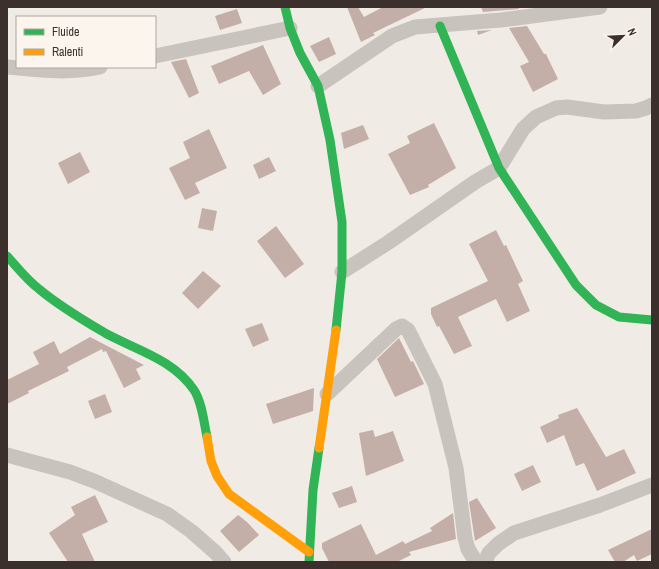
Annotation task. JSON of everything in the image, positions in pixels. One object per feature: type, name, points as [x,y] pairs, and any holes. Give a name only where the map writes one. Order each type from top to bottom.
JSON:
[{"type":"street","points":[[285,7],[290,28],[300,53],[318,86],[330,140],[342,222],[342,272],[335,344],[319,459],[313,490],[309,562]]},
{"type":"street","points":[[318,86],[392,36],[415,27],[501,20],[600,7]]},
{"type":"street","points":[[440,26],[499,168],[576,285],[596,304],[619,316],[652,320]]},
{"type":"street","points":[[156,56],[290,28]]},
{"type":"street","points":[[18,68],[71,72],[94,68]]},
{"type":"street","points":[[342,272],[389,242],[475,182],[499,168],[522,129],[536,117],[556,108],[567,106],[604,112],[636,112],[652,105]]},
{"type":"street","points":[[7,256],[38,289],[68,311],[106,333],[164,361],[181,374],[196,391],[202,412],[211,461],[217,476],[229,494],[309,552]]},
{"type":"street","points":[[327,394],[396,329],[402,326],[408,330],[435,384],[456,468],[465,538],[468,549],[476,562]]},
{"type":"street","points":[[7,455],[94,481],[167,514],[191,531],[216,559]]},
{"type":"street","points":[[485,562],[489,553],[498,544],[514,533],[600,505],[652,485]]},
{"type":"building","points":[[347,7],[358,7],[364,17],[383,7],[427,7],[373,33],[375,35],[361,42]]},
{"type":"building","points":[[481,7],[518,7],[519,9],[483,12]]},
{"type":"building","points":[[237,9],[242,23],[220,30],[215,16]]},
{"type":"building","points":[[527,26],[544,54],[546,54],[558,79],[533,92],[520,66],[529,62],[509,28]]},
{"type":"building","points":[[492,30],[478,35],[477,31]]},
{"type":"building","points":[[329,37],[336,54],[319,62],[310,46]]},
{"type":"building","points":[[263,45],[281,84],[263,95],[249,71],[219,84],[211,66]]},
{"type":"building","points":[[186,59],[199,93],[189,98],[171,62]]},
{"type":"building","points":[[434,123],[456,168],[428,185],[429,187],[410,195],[388,154],[410,143],[407,136]]},
{"type":"building","points":[[363,125],[369,139],[344,149],[341,133]]},
{"type":"building","points":[[209,129],[227,168],[195,183],[200,193],[185,200],[169,168],[190,158],[183,142]]},
{"type":"building","points":[[80,152],[90,172],[68,184],[58,163]]},
{"type":"building","points":[[269,157],[276,171],[259,179],[253,165]]},
{"type":"building","points":[[202,208],[217,211],[213,231],[198,228]]},
{"type":"building","points":[[276,226],[304,264],[285,278],[257,241]]},
{"type":"building","points":[[496,230],[504,246],[506,245],[523,281],[518,284],[530,311],[507,322],[496,299],[458,317],[472,346],[454,354],[439,326],[437,327],[431,314],[431,308],[488,281],[469,244]]},
{"type":"building","points":[[203,271],[221,286],[198,309],[182,293]]},
{"type":"building","points":[[262,323],[269,340],[253,347],[245,329]]},
{"type":"building","points":[[90,337],[144,365],[136,369],[141,379],[124,388],[106,351],[103,352],[102,349],[67,367],[69,371],[28,391],[29,393],[7,404],[7,380],[39,364],[33,352],[54,341],[60,354]]},
{"type":"building","points":[[399,338],[411,362],[413,361],[424,384],[395,397],[377,359]]},
{"type":"building","points":[[314,388],[313,411],[273,424],[266,404]]},
{"type":"building","points":[[105,394],[112,412],[95,419],[88,401]]},
{"type":"building","points":[[577,408],[606,457],[624,449],[636,473],[597,491],[584,463],[576,466],[564,435],[547,443],[540,427],[559,418],[558,415]]},
{"type":"building","points":[[373,430],[375,437],[393,431],[404,461],[366,476],[359,433]]},
{"type":"building","points":[[533,465],[541,482],[522,491],[514,474]]},
{"type":"building","points":[[352,486],[357,502],[339,508],[332,493]]},
{"type":"building","points":[[95,495],[108,522],[82,534],[95,562],[68,562],[49,533],[75,515],[71,507]]},
{"type":"building","points":[[477,498],[496,528],[475,541],[469,502]]},
{"type":"building","points":[[453,513],[456,539],[409,552],[411,555],[397,562],[329,562],[322,548],[322,543],[361,524],[376,555],[403,541],[405,544],[432,531],[430,528]]},
{"type":"building","points":[[238,515],[259,535],[239,552],[220,531]]},
{"type":"building","points":[[652,529],[652,554],[637,561],[634,555],[623,562],[615,562],[608,550]]},
{"type":"traffic: fast","points":[[285,7],[290,28],[300,53],[318,86],[330,140],[342,222],[342,272],[336,330]]},
{"type":"traffic: fast","points":[[440,26],[499,168],[576,285],[596,305],[619,317],[652,320]]},
{"type":"traffic: fast","points":[[7,256],[30,282],[63,307],[105,333],[153,356],[176,370],[197,395],[207,437]]},
{"type":"traffic: fast","points":[[309,562],[313,490],[319,448]]},
{"type":"traffic: slow","points":[[319,448],[336,330]]},
{"type":"traffic: slow","points":[[207,437],[211,461],[217,476],[229,494],[309,552]]}]
